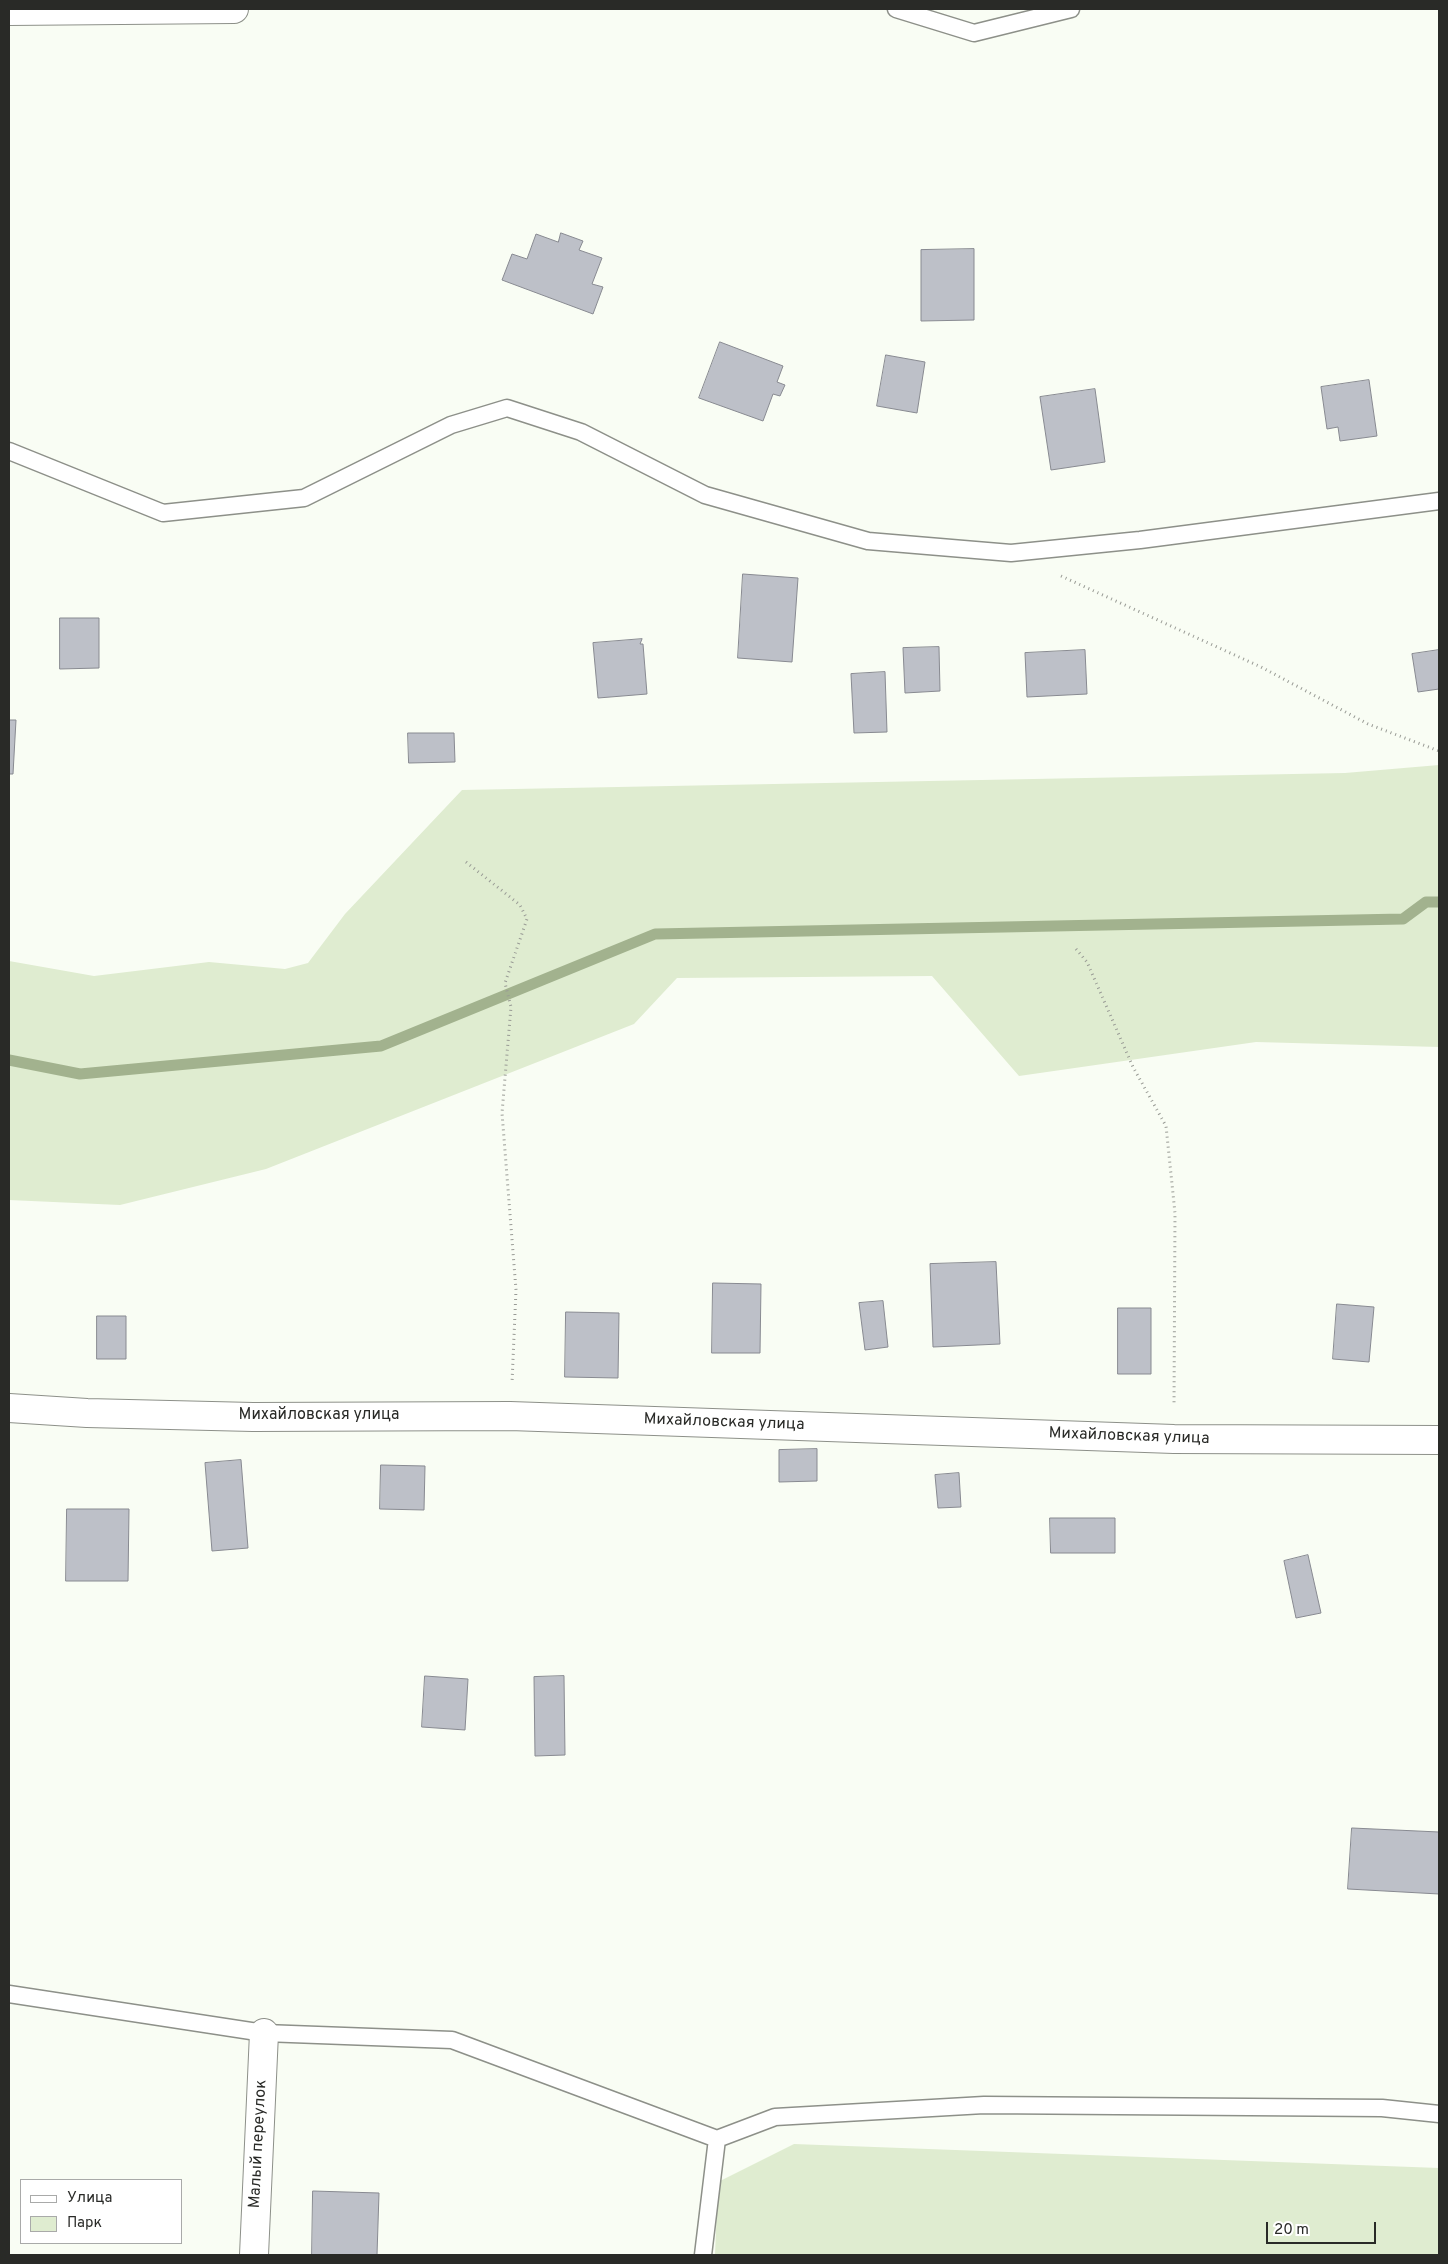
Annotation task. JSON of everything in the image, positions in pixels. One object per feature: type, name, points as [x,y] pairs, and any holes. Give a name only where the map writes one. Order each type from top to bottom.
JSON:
[{"type":"street","points":[[9,11],[234,9]]},
{"type":"street","name":"Михайловская улица","points":[[9,1408],[87,1413],[253,1417],[510,1416],[1174,1439],[1439,1440]]},
{"type":"street","name":"Малый переулок","points":[[254,2255],[264,2033]]},
{"type":"lane","points":[[896,9],[974,33],[1071,9]]},
{"type":"lane","points":[[9,451],[163,513],[304,498],[450,425],[507,408],[581,432],[705,495],[868,541],[1011,553],[1140,540],[1439,501]]},
{"type":"lane","points":[[9,1994],[264,2033],[452,2040],[717,2139],[775,2117],[984,2105],[1382,2108],[1439,2114]]},
{"type":"lane","points":[[703,2255],[717,2139]]},
{"type":"path","points":[[1056,573],[1261,667],[1368,724],[1439,751]]},
{"type":"path","points":[[466,862],[520,905],[527,919],[505,983],[511,1007],[502,1113],[516,1290],[510,1416]]},
{"type":"path","points":[[1076,949],[1087,962],[1132,1067],[1166,1126],[1175,1213],[1174,1439]]},
{"type":"green space","points":[[1439,765],[1439,1047],[1256,1042],[1019,1076],[932,976],[677,978],[634,1024],[266,1169],[120,1205],[9,1200],[9,961],[94,976],[209,962],[285,969],[308,963],[345,914],[462,790],[1345,773]]},
{"type":"green space","points":[[794,2144],[1439,2168],[1439,2255],[715,2255],[718,2182]]},
{"type":"building","points":[[561,233],[583,241],[579,250],[602,258],[592,284],[603,287],[593,314],[502,280],[512,254],[527,259],[536,234],[558,242]]},
{"type":"building","points":[[974,249],[974,320],[921,321],[921,250]]},
{"type":"building","points":[[720,342],[783,366],[777,382],[785,385],[780,396],[773,394],[763,421],[699,398]]},
{"type":"building","points":[[886,355],[925,362],[917,413],[877,406]]},
{"type":"building","points":[[1369,380],[1377,436],[1340,441],[1338,427],[1327,429],[1321,387]]},
{"type":"building","points":[[1095,389],[1105,462],[1051,470],[1040,397]]},
{"type":"building","points":[[743,574],[798,578],[792,662],[738,658]]},
{"type":"building","points":[[60,618],[99,618],[99,668],[60,669]]},
{"type":"building","points":[[642,639],[640,644],[643,644],[647,694],[598,698],[593,643]]},
{"type":"building","points":[[939,647],[940,691],[905,693],[903,648]]},
{"type":"building","points":[[1085,650],[1087,694],[1027,697],[1025,653]]},
{"type":"building","points":[[1439,650],[1439,689],[1418,692],[1412,654]]},
{"type":"building","points":[[885,672],[887,732],[854,733],[851,674]]},
{"type":"building","points":[[9,720],[16,720],[13,774],[9,774]]},
{"type":"building","points":[[408,733],[454,733],[455,762],[409,763]]},
{"type":"building","points":[[996,1262],[1000,1344],[933,1347],[930,1264]]},
{"type":"building","points":[[713,1283],[761,1284],[760,1353],[712,1353]]},
{"type":"building","points":[[883,1301],[888,1347],[865,1350],[859,1303]]},
{"type":"building","points":[[1337,1304],[1374,1307],[1369,1362],[1333,1359]]},
{"type":"building","points":[[1118,1308],[1151,1308],[1151,1374],[1118,1374]]},
{"type":"building","points":[[566,1312],[619,1313],[618,1378],[565,1377]]},
{"type":"building","points":[[97,1316],[126,1316],[126,1359],[97,1359]]},
{"type":"building","points":[[817,1449],[817,1481],[779,1482],[779,1450]]},
{"type":"building","points":[[241,1460],[248,1548],[212,1551],[205,1463]]},
{"type":"building","points":[[381,1465],[425,1466],[424,1510],[380,1509]]},
{"type":"building","points":[[959,1473],[961,1507],[938,1508],[935,1475]]},
{"type":"building","points":[[67,1509],[129,1509],[128,1581],[66,1581]]},
{"type":"building","points":[[1050,1518],[1115,1518],[1115,1553],[1051,1553]]},
{"type":"building","points":[[1308,1555],[1321,1613],[1296,1618],[1284,1561]]},
{"type":"building","points":[[425,1676],[468,1679],[465,1730],[422,1727]]},
{"type":"building","points":[[564,1676],[565,1755],[535,1756],[534,1677]]},
{"type":"building","points":[[1352,1828],[1439,1832],[1439,1894],[1348,1889]]},
{"type":"building","points":[[313,2191],[379,2193],[377,2255],[312,2255]]},
{"type":"waterway","points":[[9,1060],[80,1074],[381,1046],[655,934],[1403,919],[1426,902],[1439,902]]}]
